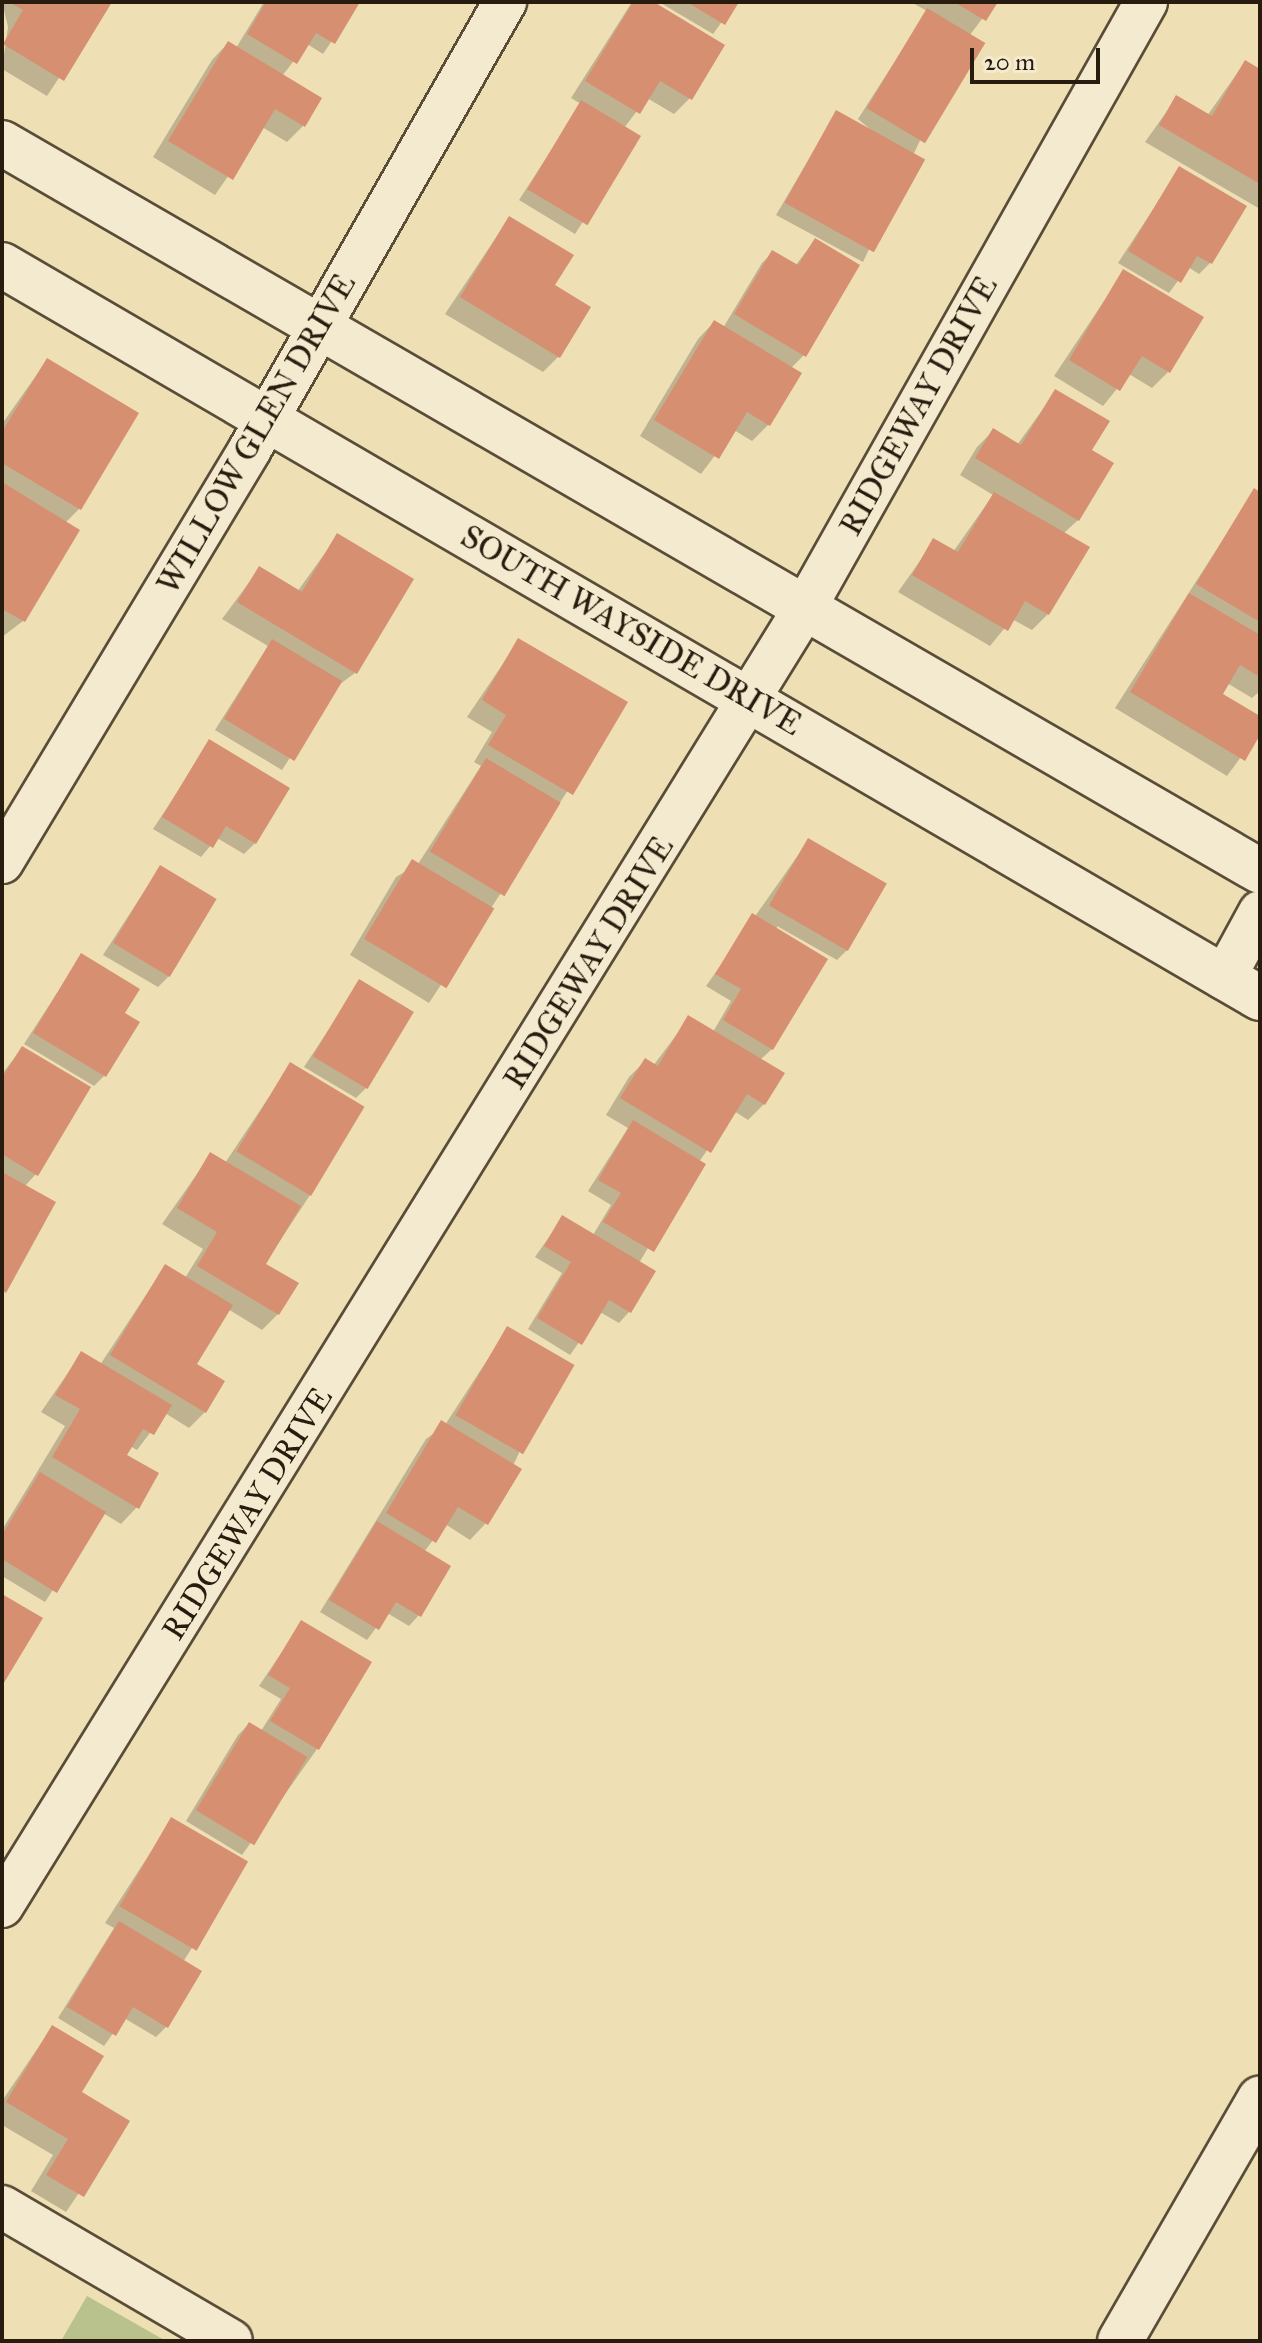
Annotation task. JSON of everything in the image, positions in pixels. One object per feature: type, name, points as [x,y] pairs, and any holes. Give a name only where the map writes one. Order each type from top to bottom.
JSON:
[{"type":"street","name":"WILLOW GLEN DRIVE","points":[[2,862],[266,420],[505,2]]},
{"type":"street","name":"RIDGEWAY DRIVE","points":[[2,1906],[750,700],[1146,2]]},
{"type":"street","points":[[2,143],[1260,871]]},
{"type":"street","name":"SOUTH WAYSIDE DRIVE","points":[[2,265],[1242,988]]},
{"type":"street","points":[[1242,988],[1260,912]]},
{"type":"street","points":[[1120,2341],[1260,2099]]},
{"type":"street","points":[[2,2207],[231,2341]]},
{"type":"green space","points":[[87,2296],[166,2341],[61,2341]]},
{"type":"building","points":[[9,2],[112,2],[64,81],[3,44],[23,10]]},
{"type":"building","points":[[266,2],[360,2],[335,44],[316,33],[297,64],[247,34]]},
{"type":"building","points":[[633,2],[654,2],[725,45],[692,100],[660,81],[640,114],[585,81]]},
{"type":"building","points":[[687,2],[739,2],[725,25]]},
{"type":"building","points":[[954,2],[998,2],[986,21]]},
{"type":"building","points":[[927,8],[985,43],[925,143],[867,108]]},
{"type":"building","points":[[228,41],[322,98],[305,127],[275,109],[233,180],[168,141]]},
{"type":"building","points":[[1245,60],[1260,69],[1260,184],[1159,125],[1176,95],[1212,116]]},
{"type":"building","points":[[581,100],[641,136],[587,225],[527,189]]},
{"type":"building","points":[[836,110],[925,159],[874,252],[785,203]]},
{"type":"building","points":[[1179,166],[1247,206],[1212,264],[1197,256],[1181,283],[1128,251]]},
{"type":"building","points":[[509,216],[574,255],[555,285],[591,307],[560,358],[460,297]]},
{"type":"building","points":[[815,238],[860,265],[806,357],[734,314],[772,250],[798,265]]},
{"type":"building","points":[[1123,269],[1204,317],[1170,373],[1142,356],[1120,391],[1069,360]]},
{"type":"building","points":[[714,320],[802,373],[770,426],[747,412],[719,459],[654,420]]},
{"type":"building","points":[[47,358],[139,413],[81,510],[2,463],[2,432]]},
{"type":"building","points":[[1055,389],[1110,421],[1092,450],[1114,463],[1079,521],[975,458],[993,428],[1021,445]]},
{"type":"building","points":[[2,482],[80,530],[25,622],[2,609]]},
{"type":"building","points":[[1254,488],[1260,492],[1260,622],[1196,584]]},
{"type":"building","points":[[994,492],[1090,547],[1049,615],[1025,601],[1008,631],[912,575],[933,538],[958,552]]},
{"type":"building","points":[[337,533],[414,579],[357,674],[237,602],[259,566],[302,592]]},
{"type":"building","points":[[1189,593],[1260,635],[1260,677],[1240,665],[1223,694],[1260,716],[1260,735],[1245,761],[1130,692]]},
{"type":"building","points":[[518,638],[628,702],[573,795],[488,745],[506,715],[482,700]]},
{"type":"building","points":[[272,639],[342,681],[294,761],[224,719]]},
{"type":"building","points":[[209,739],[290,788],[256,844],[226,826],[213,848],[162,817]]},
{"type":"building","points":[[486,758],[561,803],[504,896],[430,851]]},
{"type":"building","points":[[808,838],[887,884],[848,951],[769,906]]},
{"type":"building","points":[[412,859],[494,908],[446,988],[364,939]]},
{"type":"building","points":[[160,865],[217,899],[170,977],[113,943]]},
{"type":"building","points":[[752,913],[828,959],[773,1050],[723,1020],[741,989],[715,974]]},
{"type":"building","points":[[81,953],[140,989],[125,1013],[140,1022],[106,1077],[33,1033]]},
{"type":"building","points":[[359,979],[414,1012],[368,1089],[313,1056]]},
{"type":"building","points":[[688,1015],[785,1073],[765,1105],[747,1094],[711,1153],[620,1098],[645,1058],[658,1066]]},
{"type":"building","points":[[22,1046],[91,1087],[38,1176],[2,1154],[2,1078]]},
{"type":"building","points":[[290,1062],[365,1107],[311,1196],[236,1151]]},
{"type":"building","points":[[633,1120],[706,1164],[654,1252],[603,1222],[621,1193],[598,1180]]},
{"type":"building","points":[[210,1152],[301,1206],[266,1264],[299,1283],[279,1315],[197,1266],[217,1232],[177,1208]]},
{"type":"building","points":[[2,1172],[56,1202],[6,1293],[2,1290]]},
{"type":"building","points":[[562,1215],[656,1271],[631,1313],[609,1300],[582,1345],[537,1318],[571,1262],[544,1246]]},
{"type":"building","points":[[165,1264],[233,1305],[197,1364],[225,1381],[206,1413],[110,1355]]},
{"type":"building","points":[[507,1326],[575,1365],[523,1454],[456,1415]]},
{"type":"building","points":[[81,1351],[172,1405],[154,1435],[143,1429],[127,1455],[159,1473],[139,1509],[52,1457],[80,1409],[55,1395]]},
{"type":"building","points":[[441,1420],[522,1469],[488,1525],[458,1507],[436,1543],[386,1513]]},
{"type":"building","points":[[40,1472],[106,1512],[57,1593],[2,1559],[2,1535]]},
{"type":"building","points":[[377,1521],[451,1566],[421,1617],[396,1602],[379,1630],[329,1600]]},
{"type":"building","points":[[2,1594],[43,1618],[2,1686]]},
{"type":"building","points":[[301,1620],[372,1662],[319,1750],[270,1721],[290,1688],[268,1675]]},
{"type":"building","points":[[249,1722],[307,1757],[254,1845],[196,1810]]},
{"type":"building","points":[[171,1817],[248,1862],[197,1951],[120,1906]]},
{"type":"building","points":[[119,1921],[202,1971],[168,2028],[133,2007],[116,2036],[67,2007]]},
{"type":"building","points":[[52,2025],[104,2056],[82,2092],[130,2121],[84,2197],[46,2175],[68,2139],[6,2102]]}]
